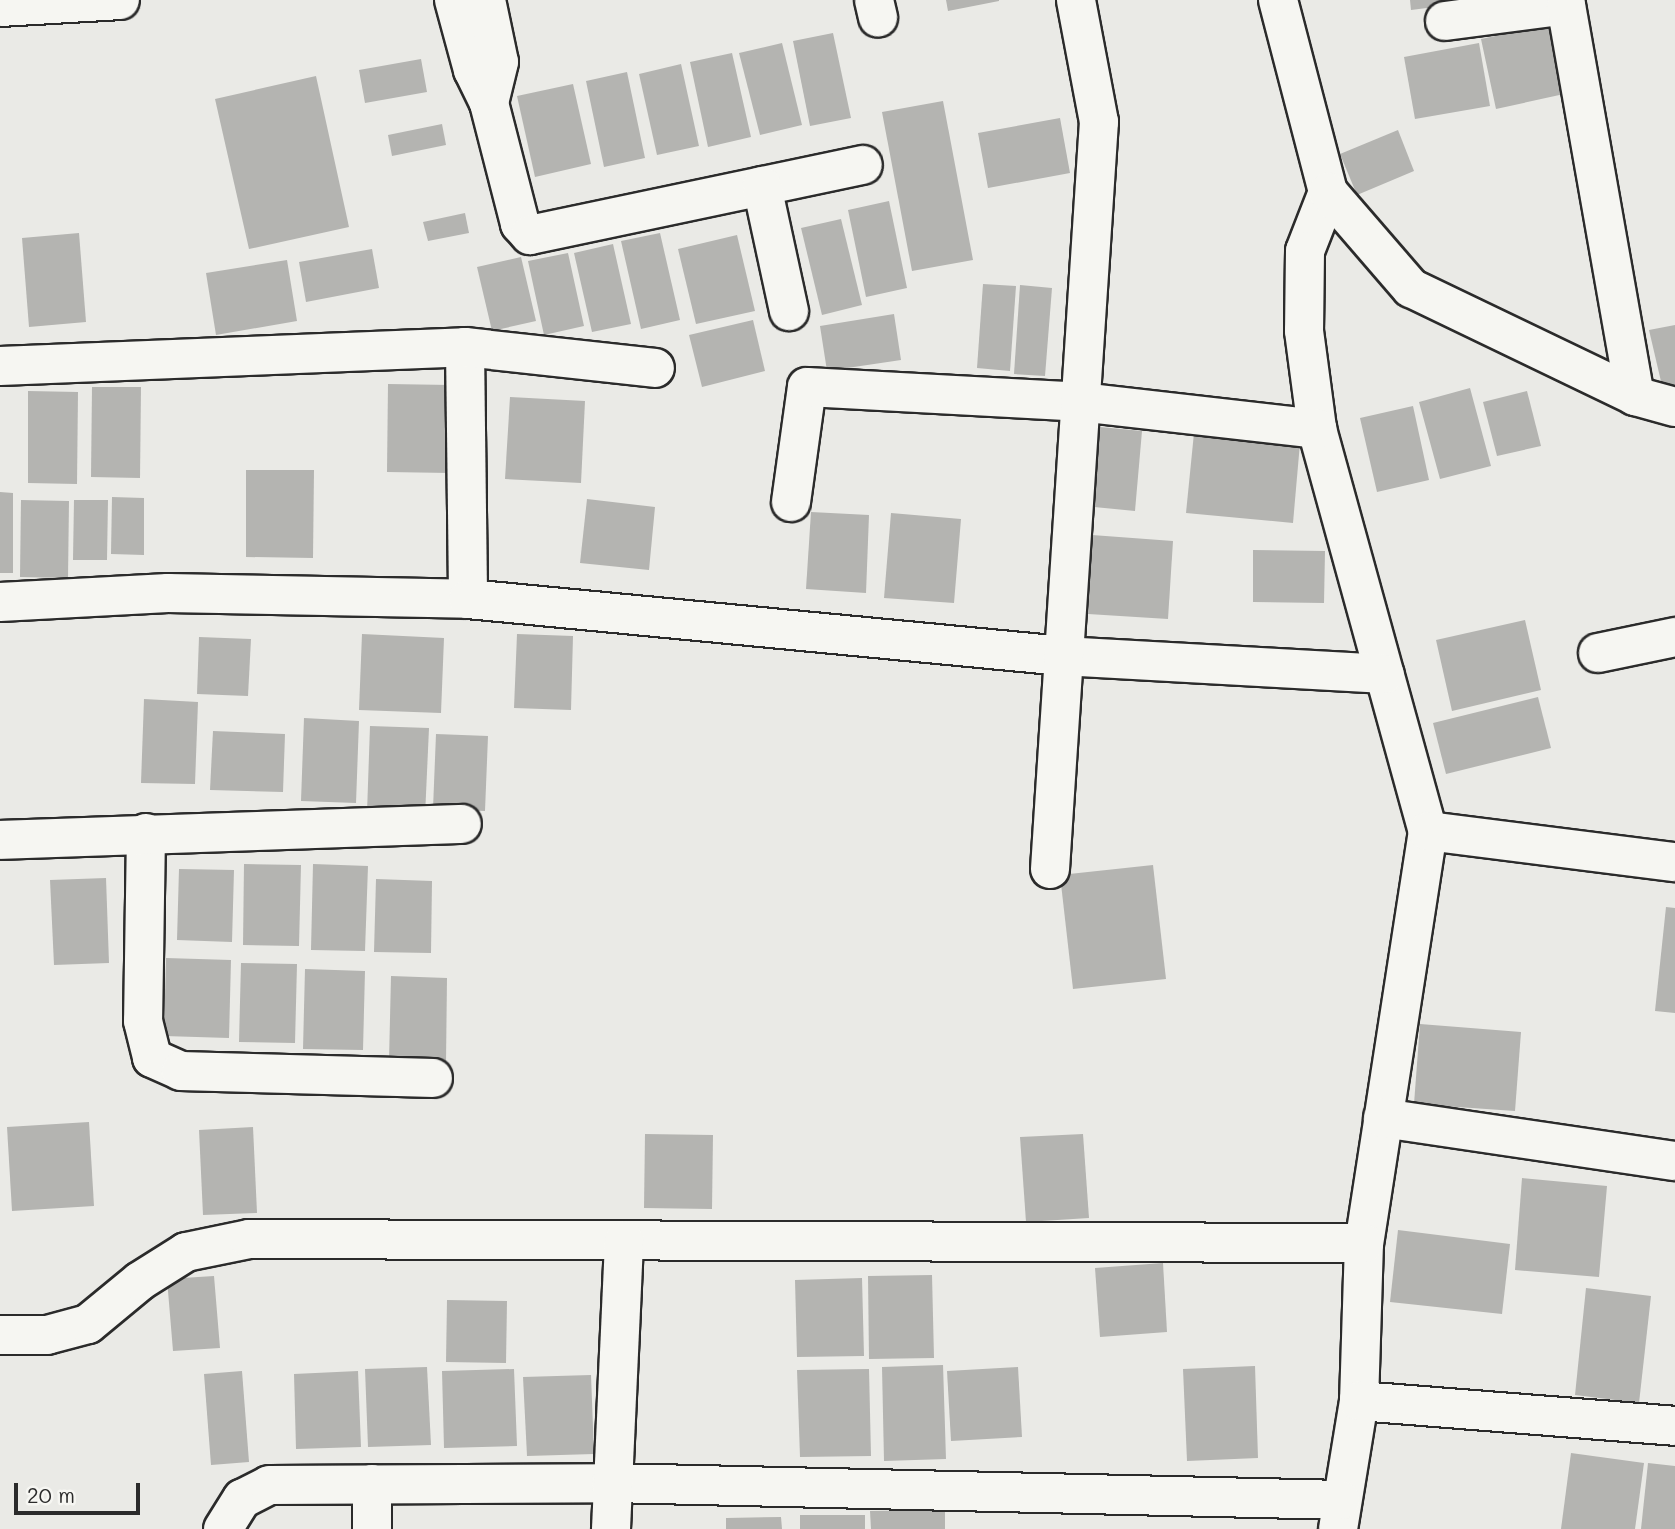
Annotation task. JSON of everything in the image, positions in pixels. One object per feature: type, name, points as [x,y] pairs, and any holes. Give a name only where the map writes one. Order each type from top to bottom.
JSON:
[{"type":"street","points":[[0,7],[120,0]]},
{"type":"street","points":[[454,0],[473,70],[489,103],[520,224],[530,235],[863,165]]},
{"type":"street","points":[[486,0],[499,62],[489,103]]},
{"type":"street","points":[[1050,869],[1099,122],[1076,0]]},
{"type":"street","points":[[1278,0],[1328,192],[1411,288],[1635,396],[1675,407]]},
{"type":"street","points":[[1445,20],[1566,5],[1635,396]]},
{"type":"street","points":[[762,186],[789,311]]},
{"type":"street","points":[[223,1529],[242,1499],[269,1485],[611,1483],[1339,1514],[1359,1401],[1364,1243],[1428,831],[1317,429],[1304,331],[1306,251],[1328,192]]},
{"type":"street","points":[[466,347],[468,599]]},
{"type":"street","points":[[0,366],[466,347],[655,368]]},
{"type":"street","points":[[791,502],[807,387],[1080,402],[1317,429]]},
{"type":"street","points":[[0,602],[168,593],[468,599],[1063,656],[1384,674]]},
{"type":"street","points":[[1598,653],[1675,637]]},
{"type":"street","points":[[0,840],[462,824]]},
{"type":"street","points":[[1428,831],[1675,862]]},
{"type":"street","points":[[146,833],[143,1021],[152,1058],[181,1071],[433,1078]]},
{"type":"street","points":[[1383,1118],[1675,1161]]},
{"type":"street","points":[[0,1335],[47,1335],[88,1324],[140,1281],[186,1252],[249,1239],[1364,1243]]},
{"type":"street","points":[[611,1529],[624,1240]]},
{"type":"street","points":[[1359,1401],[1675,1426]]},
{"type":"street","points":[[372,1484],[372,1529]]},
{"type":"building","points":[[946,0],[999,0],[999,1],[948,11]]},
{"type":"building","points":[[1410,0],[1474,0],[1474,2],[1411,10]]},
{"type":"building","points":[[1549,25],[1564,94],[1496,109],[1481,39]]},
{"type":"building","points":[[833,33],[851,118],[810,126],[793,41]]},
{"type":"building","points":[[782,43],[802,125],[760,135],[739,53]]},
{"type":"building","points":[[1479,43],[1490,106],[1415,119],[1404,57]]},
{"type":"building","points":[[732,53],[751,137],[708,147],[690,62]]},
{"type":"building","points":[[421,59],[427,92],[365,103],[359,70]]},
{"type":"building","points":[[681,64],[699,146],[657,155],[639,74]]},
{"type":"building","points":[[627,72],[645,158],[604,167],[586,81]]},
{"type":"building","points":[[316,76],[349,227],[249,249],[215,99]]},
{"type":"building","points":[[573,84],[591,164],[535,177],[517,96]]},
{"type":"building","points":[[943,101],[973,260],[912,271],[882,112]]},
{"type":"building","points":[[1060,118],[1070,173],[988,188],[978,133]]},
{"type":"building","points":[[442,124],[446,145],[392,156],[388,135]]},
{"type":"building","points":[[1398,130],[1414,171],[1357,195],[1340,154]]},
{"type":"building","points":[[889,201],[907,288],[866,297],[848,210]]},
{"type":"building","points":[[465,213],[469,233],[428,241],[423,222]]},
{"type":"building","points":[[841,219],[862,305],[822,315],[801,228]]},
{"type":"building","points":[[79,233],[86,322],[29,327],[22,238]]},
{"type":"building","points":[[660,233],[680,320],[641,329],[621,241]]},
{"type":"building","points":[[737,235],[755,311],[696,324],[678,249]]},
{"type":"building","points":[[613,244],[631,324],[592,332],[574,253]]},
{"type":"building","points":[[372,249],[379,288],[306,302],[299,262]]},
{"type":"building","points":[[568,253],[584,326],[544,335],[528,261]]},
{"type":"building","points":[[521,257],[536,321],[492,331],[477,267]]},
{"type":"building","points":[[287,260],[297,321],[216,335],[206,273]]},
{"type":"building","points":[[983,284],[1016,286],[1010,371],[977,368]]},
{"type":"building","points":[[1020,285],[1052,288],[1045,376],[1014,374]]},
{"type":"building","points":[[894,314],[901,360],[827,371],[820,326]]},
{"type":"building","points":[[753,320],[765,371],[702,387],[689,335]]},
{"type":"building","points":[[1675,325],[1675,387],[1663,390],[1649,330]]},
{"type":"building","points":[[388,384],[451,385],[450,473],[387,472]]},
{"type":"building","points":[[92,387],[141,387],[140,478],[91,477]]},
{"type":"building","points":[[1470,388],[1491,466],[1440,479],[1419,402]]},
{"type":"building","points":[[28,391],[78,392],[77,484],[28,483]]},
{"type":"building","points":[[1527,391],[1541,446],[1497,456],[1483,402]]},
{"type":"building","points":[[510,397],[585,401],[581,483],[505,479]]},
{"type":"building","points":[[1413,406],[1429,480],[1377,492],[1360,418]]},
{"type":"building","points":[[1090,426],[1142,431],[1135,511],[1084,506]]},
{"type":"building","points":[[1194,433],[1300,443],[1293,523],[1186,513]]},
{"type":"building","points":[[246,470],[314,470],[313,558],[246,557]]},
{"type":"building","points":[[0,492],[13,493],[13,573],[0,573]]},
{"type":"building","points":[[112,497],[144,498],[144,555],[111,554]]},
{"type":"building","points":[[587,499],[655,507],[649,570],[580,563]]},
{"type":"building","points":[[21,500],[69,501],[68,578],[20,577]]},
{"type":"building","points":[[74,500],[108,500],[107,560],[73,560]]},
{"type":"building","points":[[811,512],[869,515],[866,593],[806,589]]},
{"type":"building","points":[[891,513],[961,519],[954,603],[884,598]]},
{"type":"building","points":[[1092,535],[1173,541],[1168,619],[1088,614]]},
{"type":"building","points":[[1253,550],[1325,551],[1324,603],[1253,602]]},
{"type":"building","points":[[1525,620],[1541,690],[1452,711],[1436,640]]},
{"type":"building","points":[[362,634],[444,638],[441,713],[359,710]]},
{"type":"building","points":[[517,634],[573,636],[571,710],[514,708]]},
{"type":"building","points":[[199,637],[251,639],[248,696],[197,694]]},
{"type":"building","points":[[1538,697],[1551,748],[1446,774],[1433,723]]},
{"type":"building","points":[[144,699],[198,702],[195,784],[141,783]]},
{"type":"building","points":[[304,718],[359,721],[356,803],[301,801]]},
{"type":"building","points":[[370,726],[429,728],[425,816],[367,813]]},
{"type":"building","points":[[213,731],[285,734],[283,792],[210,790]]},
{"type":"building","points":[[436,734],[488,736],[485,811],[433,809]]},
{"type":"building","points":[[244,864],[301,865],[299,946],[243,945]]},
{"type":"building","points":[[313,864],[368,866],[365,951],[311,950]]},
{"type":"building","points":[[1153,865],[1166,979],[1073,989],[1060,875]]},
{"type":"building","points":[[179,869],[234,870],[232,942],[177,940]]},
{"type":"building","points":[[106,878],[109,963],[54,965],[50,880]]},
{"type":"building","points":[[376,879],[432,881],[431,953],[374,952]]},
{"type":"building","points":[[1666,907],[1675,908],[1675,1013],[1655,1011]]},
{"type":"building","points":[[166,958],[231,960],[229,1038],[164,1036]]},
{"type":"building","points":[[241,963],[297,964],[295,1043],[239,1042]]},
{"type":"building","points":[[305,969],[365,971],[363,1050],[303,1049]]},
{"type":"building","points":[[391,976],[447,978],[446,1062],[389,1061]]},
{"type":"building","points":[[1420,1024],[1521,1032],[1515,1111],[1414,1104]]},
{"type":"building","points":[[89,1122],[94,1206],[12,1211],[7,1127]]},
{"type":"building","points":[[253,1127],[257,1213],[203,1215],[199,1130]]},
{"type":"building","points":[[645,1134],[713,1135],[712,1209],[644,1208]]},
{"type":"building","points":[[1083,1134],[1089,1218],[1026,1222],[1020,1137]]},
{"type":"building","points":[[1522,1178],[1607,1186],[1599,1277],[1515,1270]]},
{"type":"building","points":[[1398,1230],[1510,1244],[1502,1314],[1390,1302]]},
{"type":"building","points":[[1163,1263],[1167,1332],[1100,1337],[1095,1268]]},
{"type":"building","points":[[932,1275],[934,1358],[869,1359],[868,1276]]},
{"type":"building","points":[[214,1276],[220,1348],[173,1351],[167,1279]]},
{"type":"building","points":[[862,1278],[864,1356],[797,1357],[795,1280]]},
{"type":"building","points":[[1586,1288],[1651,1296],[1639,1403],[1575,1395]]},
{"type":"building","points":[[447,1300],[507,1301],[506,1363],[446,1362]]},
{"type":"building","points":[[943,1365],[946,1459],[884,1461],[882,1367]]},
{"type":"building","points":[[1255,1366],[1258,1458],[1187,1461],[1183,1369]]},
{"type":"building","points":[[427,1367],[431,1445],[368,1447],[365,1369]]},
{"type":"building","points":[[1018,1367],[1022,1437],[951,1441],[947,1371]]},
{"type":"building","points":[[514,1369],[517,1446],[444,1448],[442,1371]]},
{"type":"building","points":[[869,1369],[871,1456],[800,1457],[797,1370]]},
{"type":"building","points":[[242,1371],[249,1462],[211,1465],[204,1374]]},
{"type":"building","points":[[358,1371],[361,1447],[296,1449],[294,1374]]},
{"type":"building","points":[[591,1375],[594,1454],[527,1456],[523,1377]]},
{"type":"building","points":[[1571,1453],[1644,1463],[1635,1529],[1561,1529]]},
{"type":"building","points":[[1648,1463],[1675,1466],[1675,1529],[1641,1529]]},
{"type":"building","points":[[945,1510],[945,1529],[871,1529],[870,1511]]},
{"type":"building","points":[[800,1515],[865,1515],[865,1529],[800,1529]]},
{"type":"building","points":[[781,1517],[782,1529],[726,1529],[726,1518]]}]
